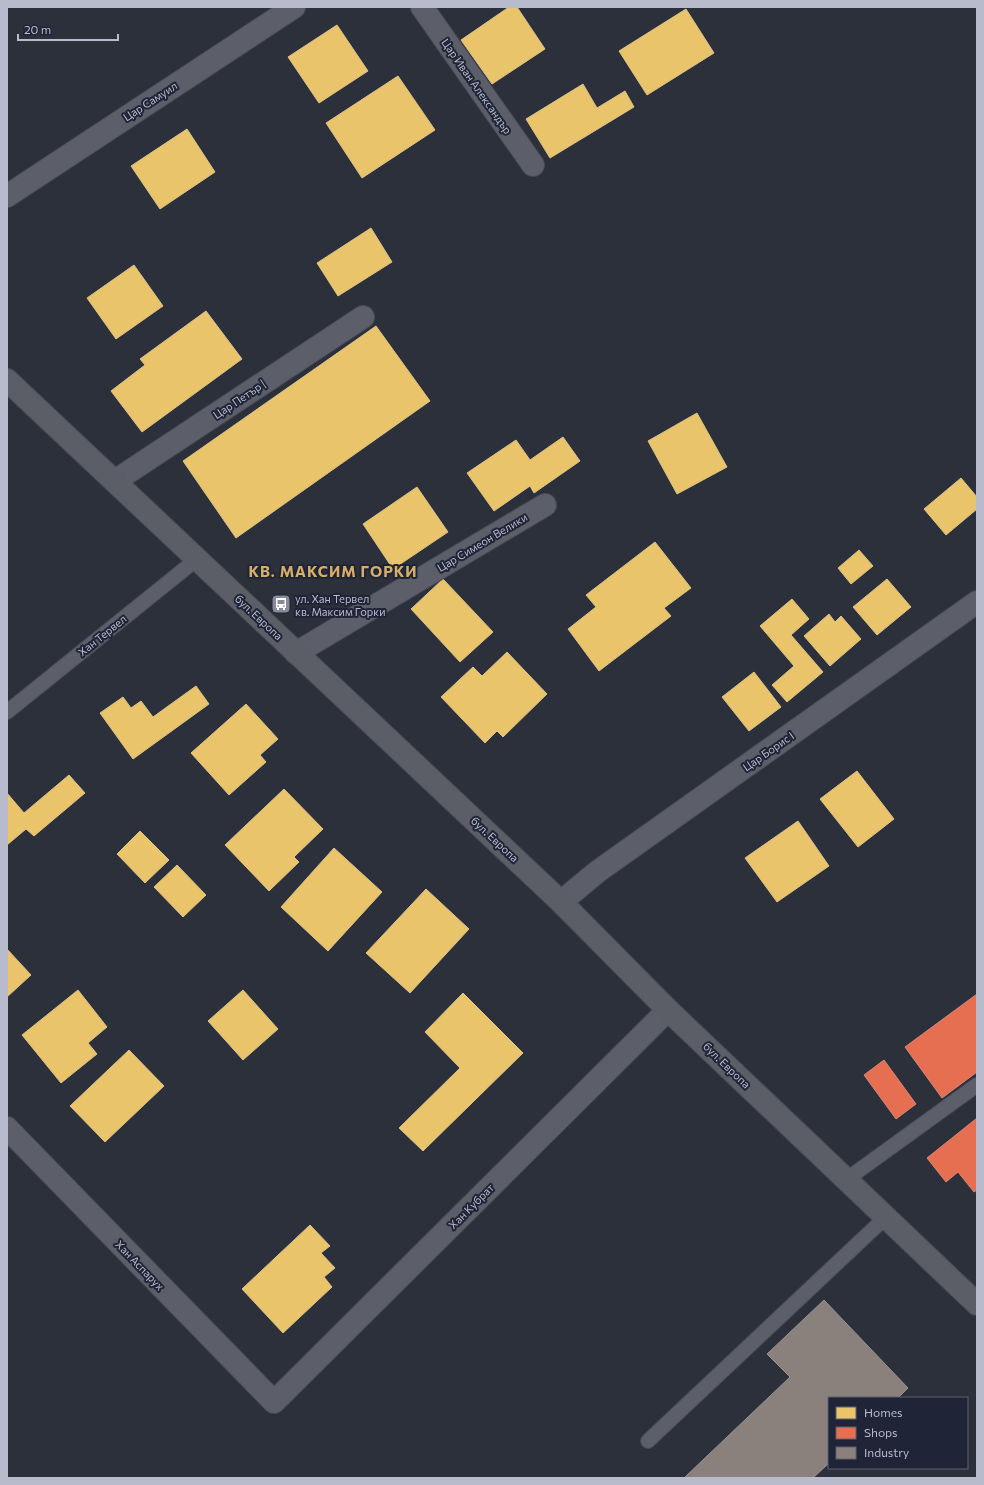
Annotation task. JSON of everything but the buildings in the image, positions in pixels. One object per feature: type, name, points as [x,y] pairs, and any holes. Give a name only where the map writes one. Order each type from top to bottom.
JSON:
[{"type":"street","name":"Цар Самуил","points":[[7,196],[294,7]]},
{"type":"street","name":"Цар Иван Александър","points":[[422,7],[533,165]]},
{"type":"street","name":"Цар Петър |","points":[[115,481],[362,317]]},
{"type":"street","name":"бул. Европа","points":[[7,380],[561,902],[668,1010],[977,1304]]},
{"type":"street","name":"Цар Симеон Велики","points":[[296,652],[545,505]]},
{"type":"street","name":"Цар Борис I","points":[[561,902],[597,872],[977,602]]},
{"type":"street","name":"Хан Кубрат","points":[[274,1402],[668,1010]]},
{"type":"street","name":"Хан Аспарух","points":[[7,1128],[274,1402]]},
{"type":"lane","name":"Хан Тервел","points":[[7,712],[197,559]]},
{"type":"lane","points":[[847,1179],[977,1085]]},
{"type":"lane","points":[[648,1441],[886,1217]]},
{"type":"place","name":"ул. Хан Тервел кв. Максим Горки","points":[[281,604]]},
{"type":"district","name":"КВ. МАКСИМ ГОРКИ","points":[[333,571]]}]
